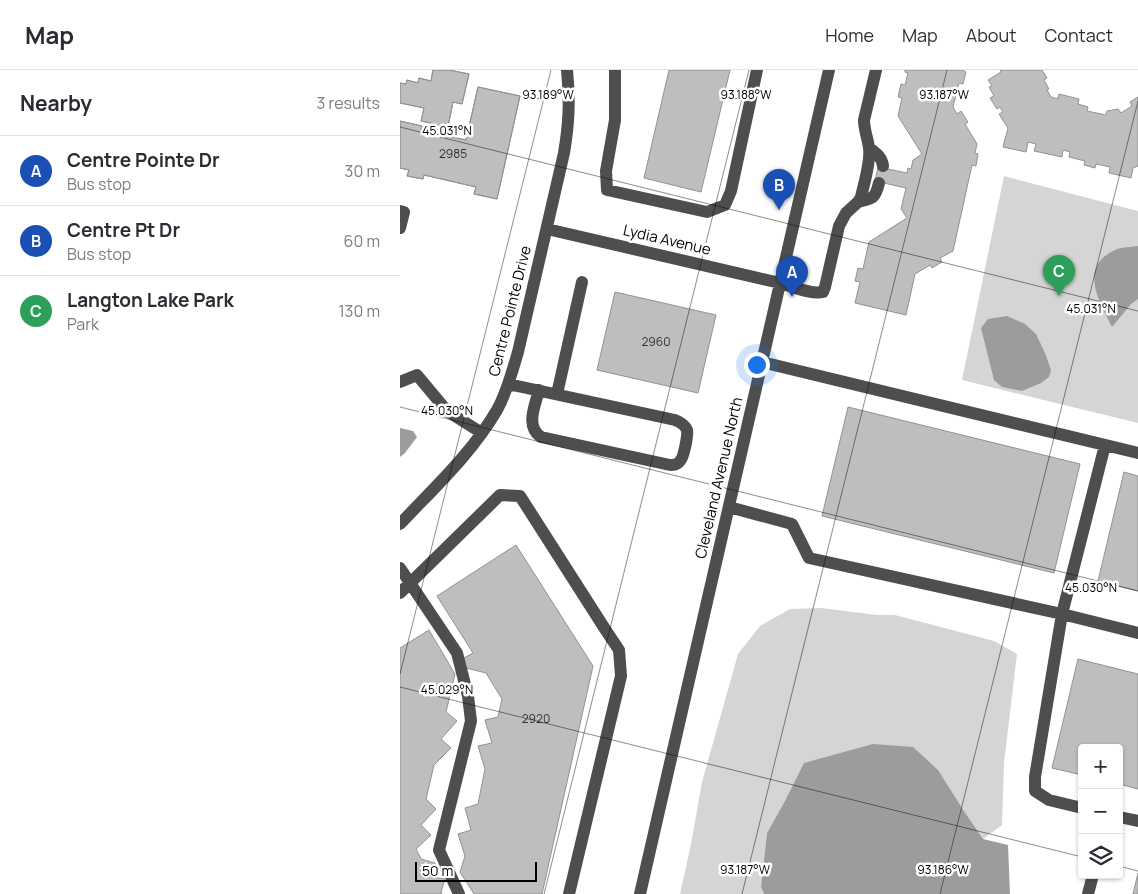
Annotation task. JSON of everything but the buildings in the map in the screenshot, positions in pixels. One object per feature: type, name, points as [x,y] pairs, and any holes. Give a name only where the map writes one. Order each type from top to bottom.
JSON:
[{"type":"street","name":"Centre Pointe Drive","points":[[400,524],[482,433],[497,409],[508,384],[518,352],[564,153],[569,123],[567,70]]},
{"type":"street","points":[[615,70],[615,120],[606,171],[608,190],[707,212],[725,205],[731,191],[757,70]]},
{"type":"street","name":"Cleveland Avenue North","points":[[640,894],[829,70]]},
{"type":"street","points":[[858,202],[861,197],[869,155],[864,120],[876,70]]},
{"type":"street","points":[[869,148],[879,155],[883,166]]},
{"type":"street","points":[[858,202],[875,196],[879,183]]},
{"type":"street","name":"Lydia Avenue","points":[[547,229],[819,293],[823,292],[825,287],[839,226],[846,213],[858,202]]},
{"type":"street","points":[[400,211],[404,212],[400,228]]},
{"type":"street","points":[[557,394],[582,282]]},
{"type":"street","points":[[762,362],[1138,453]]},
{"type":"street","points":[[400,382],[417,375],[446,411],[482,433]]},
{"type":"street","points":[[508,384],[539,390],[675,420],[680,422],[686,429],[687,434],[682,458],[677,464],[670,465],[542,437],[534,430],[532,422],[539,390]]},
{"type":"street","points":[[1078,807],[1049,800],[1035,791],[1035,777],[1062,614],[1105,445]]},
{"type":"street","points":[[400,593],[500,495],[520,496],[619,650],[621,676],[569,894]]},
{"type":"street","points":[[729,507],[792,524],[809,558],[1062,614],[1138,633]]},
{"type":"street","points":[[400,568],[457,653],[468,696],[471,721],[439,850],[458,894]]},
{"type":"street","points":[[1123,818],[1138,822]]},
{"type":"street","points":[[1088,894],[1092,879]]},
{"type":"shaded area","points":[[1004,176],[1138,211],[1138,423],[962,380]]},
{"type":"shaded area","points":[[1138,246],[1138,299],[1131,304],[1112,327],[1097,296],[1094,275],[1097,266],[1104,257],[1115,250]]},
{"type":"shaded area","points":[[1007,316],[1025,324],[1036,334],[1051,370],[1049,377],[1041,383],[1022,391],[1002,387],[994,380],[981,328],[988,319]]},
{"type":"shaded area","points":[[400,428],[413,431],[417,437],[400,457]]},
{"type":"shaded area","points":[[821,608],[877,615],[895,615],[994,641],[1017,654],[1004,763],[1002,825],[983,839],[962,808],[786,799],[767,833],[761,887],[764,894],[680,894],[702,782],[738,654],[760,626],[790,609]]},
{"type":"shaded area","points":[[873,744],[913,747],[938,770],[983,839],[1008,845],[1010,894],[764,894],[761,887],[767,833],[804,763]]},
{"type":"place","name":"Centre Pt Dr","points":[[779,210]]},
{"type":"place","name":"Langton Lake Park","points":[[1059,296]]},
{"type":"place","name":"Centre Pointe Dr","points":[[792,297]]}]
